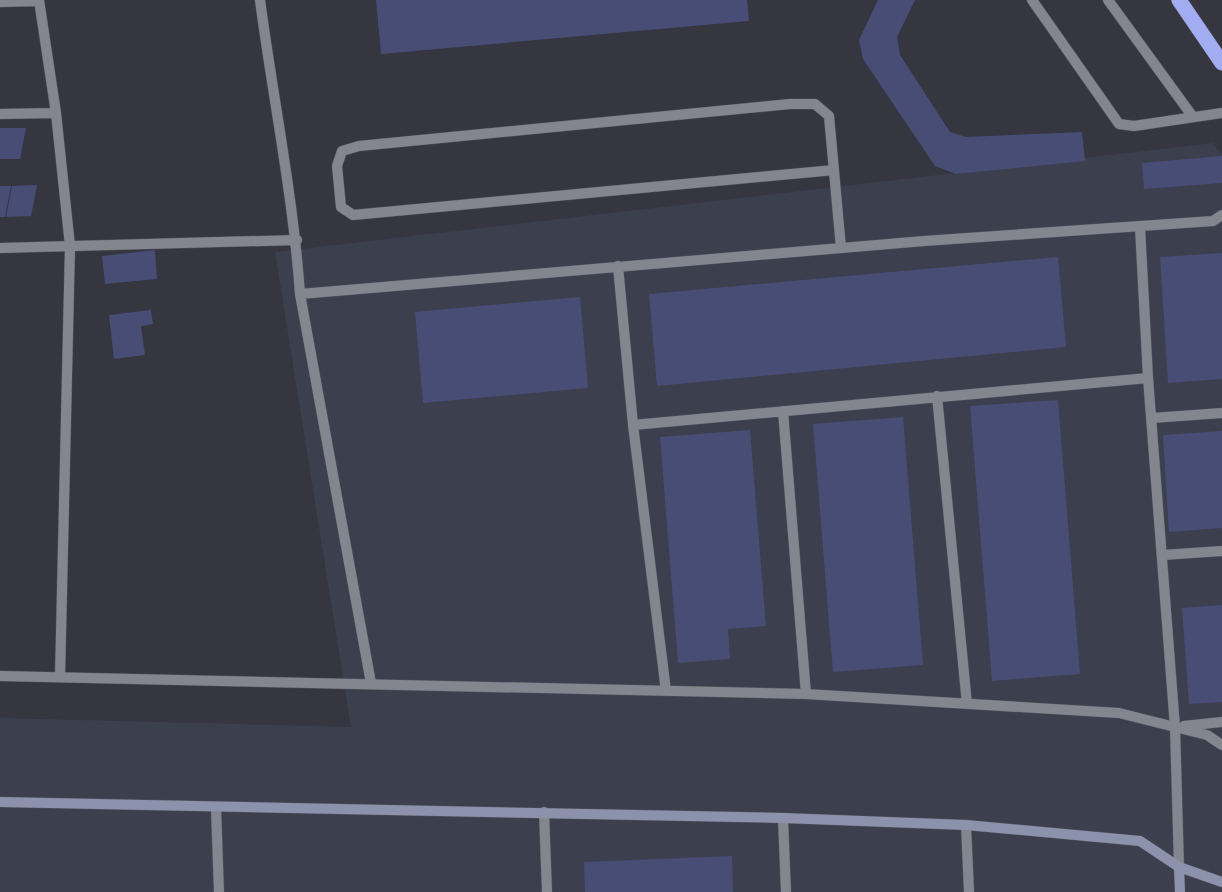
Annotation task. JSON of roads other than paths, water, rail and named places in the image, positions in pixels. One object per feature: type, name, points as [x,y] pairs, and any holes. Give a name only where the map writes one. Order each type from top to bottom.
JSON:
[{"type":"highway","points":[[1179,0],[1222,63]]},
{"type":"main road","points":[[0,802],[216,808],[544,812],[966,825],[1140,841],[1179,867],[1222,882]]},
{"type":"main road","points":[[1179,867],[1180,892]]},
{"type":"street","points":[[0,2],[39,0],[56,113],[70,246],[60,677]]},
{"type":"street","points":[[260,0],[271,85],[297,240],[300,294],[371,683]]},
{"type":"street","points":[[1032,0],[1119,124],[1134,126],[1222,113]]},
{"type":"street","points":[[1108,0],[1193,117]]},
{"type":"street","points":[[834,170],[353,214],[341,207],[337,166],[342,151],[359,146],[790,104],[815,104],[829,116],[834,170],[841,248]]},
{"type":"street","points":[[0,114],[56,113]]},
{"type":"street","points":[[300,294],[841,248],[1213,221],[1222,215]]},
{"type":"street","points":[[1140,227],[1148,378],[1175,727],[1179,867]]},
{"type":"street","points":[[0,248],[297,240]]},
{"type":"street","points":[[618,266],[633,425],[666,691]]},
{"type":"street","points":[[633,425],[1148,378]]},
{"type":"street","points":[[937,396],[967,704]]},
{"type":"street","points":[[783,411],[806,694]]},
{"type":"street","points":[[1152,418],[1222,412]]},
{"type":"street","points":[[1163,555],[1222,551]]},
{"type":"street","points":[[0,676],[806,694],[1119,713],[1207,735],[1222,745]]},
{"type":"street","points":[[1175,727],[1222,722]]},
{"type":"street","points":[[216,808],[219,892]]},
{"type":"street","points":[[544,812],[547,892]]},
{"type":"street","points":[[783,818],[786,892]]},
{"type":"street","points":[[966,825],[969,892]]}]
